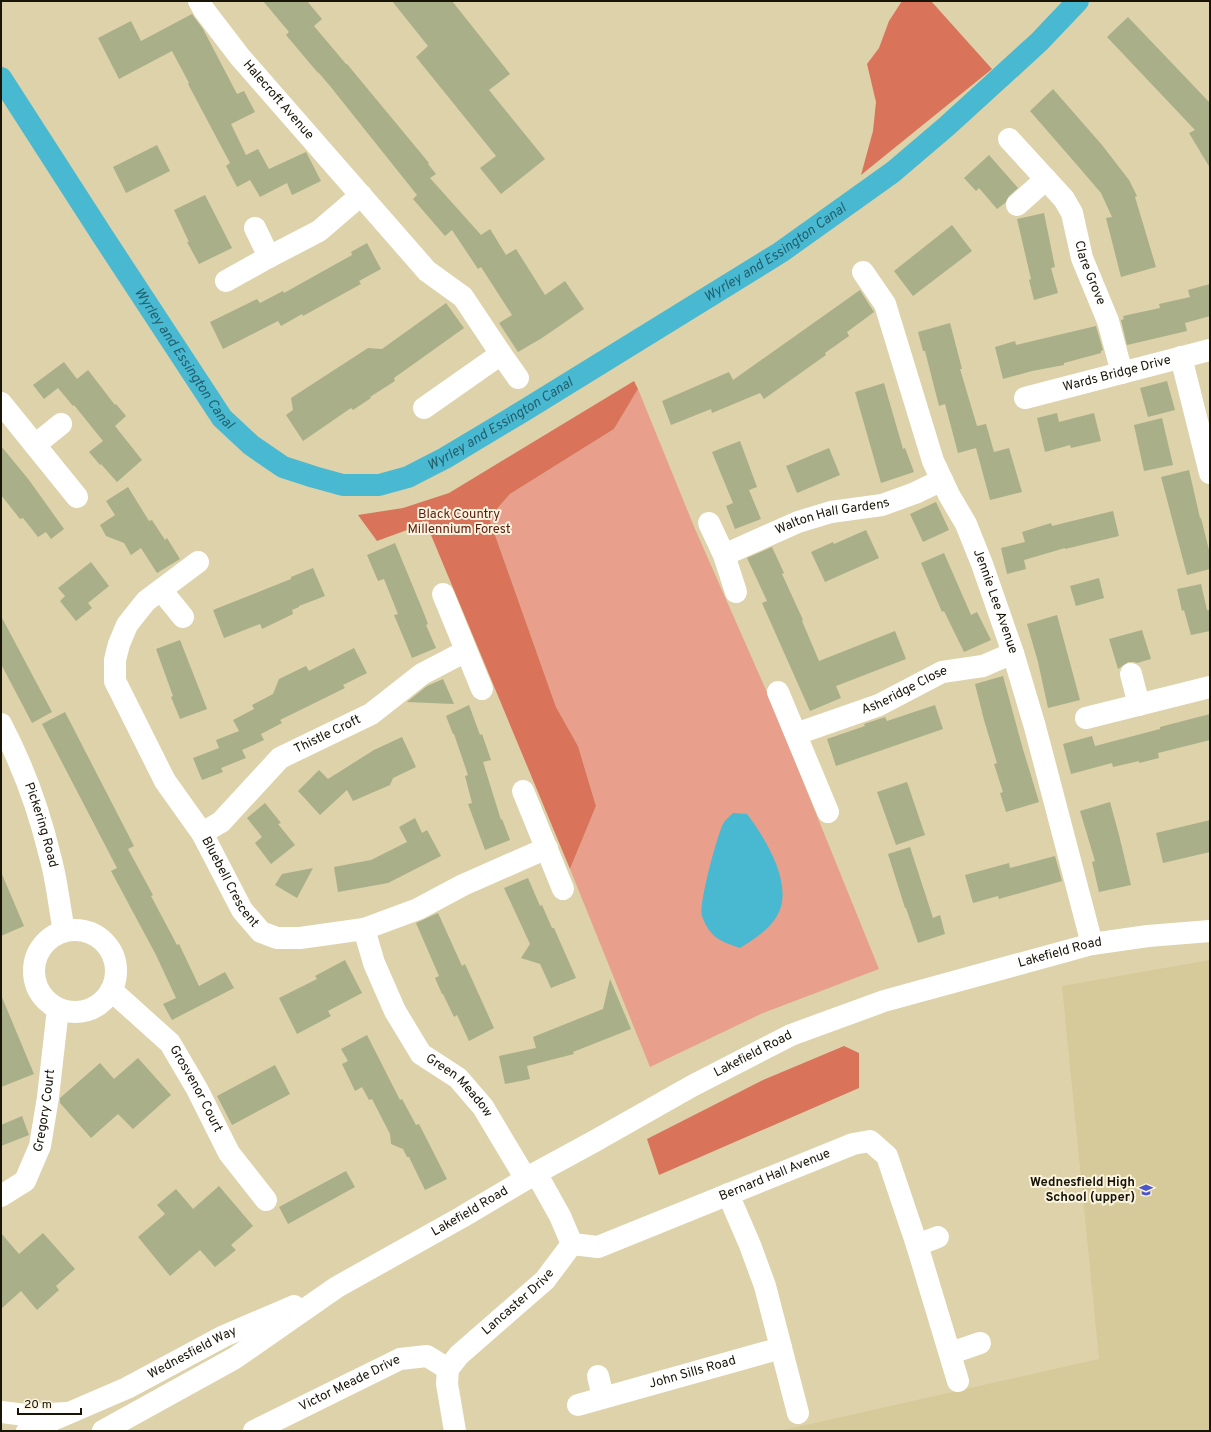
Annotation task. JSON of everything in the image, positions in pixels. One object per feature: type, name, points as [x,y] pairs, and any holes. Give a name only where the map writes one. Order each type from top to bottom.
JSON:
[{"type":"street","name":"Halecroft Avenue","points":[[199,1],[204,10],[240,57],[426,271],[463,297],[518,378]]},
{"type":"street","name":"Clare Grove","points":[[1009,139],[1064,199],[1072,213],[1082,258],[1108,321],[1122,373]]},
{"type":"street","points":[[1017,205],[1046,179]]},
{"type":"street","points":[[226,281],[319,230],[361,195]]},
{"type":"street","points":[[255,228],[269,257]]},
{"type":"street","name":"Jennie Lee Avenue","points":[[863,272],[885,304],[933,461],[966,524],[982,564],[1013,653],[1037,735],[1092,944]]},
{"type":"street","name":"Wards Bridge Drive","points":[[1025,398],[1210,350]]},
{"type":"street","points":[[424,408],[501,354]]},
{"type":"street","points":[[1181,357],[1210,473]]},
{"type":"street","points":[[1,403],[77,497]]},
{"type":"street","points":[[35,445],[61,424]]},
{"type":"street","name":"Walton Hall Gardens","points":[[724,555],[798,522],[831,512],[882,505],[914,494],[942,480]]},
{"type":"street","points":[[710,523],[724,555],[736,592]]},
{"type":"street","name":"Bluebell Crescent","points":[[198,562],[146,601],[127,626],[119,644],[115,660],[115,681],[165,780],[202,833],[242,910],[261,932],[277,938],[300,938],[364,929],[418,909],[463,885],[547,848]]},
{"type":"street","points":[[161,590],[183,617]]},
{"type":"street","points":[[443,594],[482,689]]},
{"type":"street","name":"Thistle Croft","points":[[202,833],[221,822],[280,758],[371,714],[422,674],[466,652]]},
{"type":"street","name":"Asheridge Close","points":[[796,734],[879,705],[942,672],[983,666],[1013,653]]},
{"type":"street","points":[[1131,674],[1139,705]]},
{"type":"street","points":[[1086,718],[1210,687]]},
{"type":"street","points":[[778,692],[828,812]]},
{"type":"street","name":"Pickering Road","points":[[1,724],[31,791],[51,857],[64,931]]},
{"type":"street","points":[[523,791],[563,889]]},
{"type":"street","name":"Green Meadow","points":[[364,929],[374,963],[392,1004],[421,1054],[458,1078],[483,1107],[531,1176]]},
{"type":"street","points":[[64,931],[85,931],[97,936],[106,944],[113,954],[116,966],[115,979],[111,990],[104,1000],[94,1008],[83,1012],[70,1012],[58,1009],[47,1002],[38,990],[34,977],[34,963],[39,950],[49,939],[64,931]]},
{"type":"street","name":"Lakefield Road","points":[[337,1287],[692,1086],[791,1034],[884,1001],[1092,944],[1148,936],[1210,931]]},
{"type":"street","name":"Grosvenor Court","points":[[111,990],[170,1044],[197,1089],[229,1153],[266,1200]]},
{"type":"street","name":"Gregory Court","points":[[1,1196],[24,1181],[40,1146],[48,1097],[58,1009]]},
{"type":"street","name":"Bernard Hall Avenue","points":[[572,1244],[598,1246],[853,1144],[870,1141],[887,1156],[917,1245],[951,1353],[958,1381]]},
{"type":"street","points":[[531,1176],[560,1216],[572,1244]]},
{"type":"street","points":[[728,1194],[750,1245],[765,1286],[798,1413]]},
{"type":"street","points":[[917,1245],[938,1237]]},
{"type":"street","name":"Lancaster Drive","points":[[448,1369],[459,1355],[545,1280],[572,1244]]},
{"type":"street","points":[[103,1431],[235,1358],[337,1287]]},
{"type":"street","name":"Wednesfield Way","points":[[27,1431],[127,1388],[224,1336],[337,1287]]},
{"type":"street","points":[[951,1353],[980,1343]]},
{"type":"street","name":"John Sills Road","points":[[578,1406],[603,1397],[781,1348]]},
{"type":"street","name":"Victor Meade Drive","points":[[254,1431],[400,1359],[427,1356],[448,1369]]},
{"type":"street","points":[[448,1369],[447,1384],[455,1431]]},
{"type":"street","points":[[598,1376],[603,1397]]},
{"type":"street","points":[[1,1412],[26,1415],[67,1413]]},
{"type":"shaded area","points":[[638,389],[695,529],[766,690],[879,969],[763,1013],[650,1067],[570,869],[596,806],[578,746],[556,707],[489,518],[510,494],[614,429]]},
{"type":"shaded area","name":"Wednesfield High School (upper)","points":[[1210,960],[1210,1431],[779,1431],[1099,1359],[1062,986]]},
{"type":"green space","points":[[902,1],[931,1],[992,69],[861,175],[873,131],[876,102],[867,64],[879,48],[889,21]]},
{"type":"green space","name":"Black Country Millennium Forest","points":[[634,381],[638,389],[614,429],[510,494],[489,518],[556,707],[578,746],[596,806],[570,869],[426,523],[377,541],[358,515],[403,508],[449,493]]},
{"type":"green space","points":[[844,1046],[859,1053],[859,1088],[659,1175],[647,1139],[763,1080]]},
{"type":"water","points":[[733,813],[747,814],[755,824],[770,850],[781,879],[783,893],[781,907],[775,919],[768,928],[740,948],[716,938],[708,929],[702,916],[703,899],[720,831],[726,820]]},
{"type":"building","points":[[263,1],[307,1],[322,19],[314,26],[429,163],[428,164],[436,174],[430,178],[481,235],[490,229],[506,255],[516,249],[545,295],[565,281],[584,309],[542,338],[518,352],[499,323],[512,315],[481,267],[478,269],[452,230],[445,236],[413,199],[417,195],[330,86],[286,35],[289,32]]},
{"type":"building","points":[[392,1],[452,1],[510,74],[489,90],[545,159],[501,194],[480,168],[496,156],[416,57],[428,46]]},
{"type":"building","points":[[192,14],[203,29],[237,94],[244,91],[255,112],[231,124],[246,155],[258,149],[269,169],[306,152],[321,181],[292,195],[287,183],[260,197],[250,180],[237,187],[226,166],[230,163],[172,51],[119,79],[98,38],[131,21],[141,41]]},
{"type":"building","points":[[1128,17],[1210,103],[1210,168],[1189,133],[1195,130],[1107,37]]},
{"type":"building","points":[[1053,89],[1102,145],[1129,180],[1137,196],[1135,197],[1156,267],[1121,277],[1106,218],[1112,217],[1101,193],[1030,111]]},
{"type":"building","points":[[157,145],[170,171],[126,193],[113,167]]},
{"type":"building","points":[[989,155],[1018,188],[1009,196],[1005,203],[997,209],[979,188],[976,191],[964,178]]},
{"type":"building","points":[[205,195],[232,248],[199,264],[187,242],[189,242],[174,210]]},
{"type":"building","points":[[1044,213],[1055,267],[1051,268],[1058,293],[1034,300],[1029,280],[1031,279],[1017,219]]},
{"type":"building","points":[[952,225],[972,251],[913,296],[894,271]]},
{"type":"building","points":[[367,243],[381,269],[359,281],[361,284],[303,316],[302,314],[281,326],[278,321],[223,349],[210,322],[257,299],[260,303],[283,291],[284,293],[352,255],[351,252]]},
{"type":"building","points":[[1210,284],[1210,316],[1185,323],[1187,331],[1127,345],[1121,320],[1124,319],[1123,316],[1160,308],[1159,304],[1190,297],[1188,290]]},
{"type":"building","points":[[860,290],[874,312],[847,332],[849,336],[825,353],[826,355],[764,399],[760,393],[712,413],[711,409],[671,425],[662,401],[729,372],[733,380]]},
{"type":"building","points":[[446,303],[464,328],[394,378],[395,381],[370,397],[371,398],[353,410],[351,408],[303,441],[286,415],[293,410],[291,398],[368,348],[382,349]]},
{"type":"building","points":[[950,323],[962,369],[960,369],[977,426],[986,424],[994,452],[1009,448],[1022,492],[990,500],[976,448],[958,453],[945,404],[939,406],[925,351],[923,351],[918,332]]},
{"type":"building","points":[[1096,326],[1103,350],[1101,353],[1064,363],[1064,365],[1032,371],[1003,379],[995,347],[1015,341],[1016,345]]},
{"type":"building","points":[[64,362],[77,379],[88,370],[115,405],[116,404],[126,416],[115,426],[142,460],[117,482],[89,452],[103,441],[74,405],[73,406],[58,388],[44,399],[33,385]]},
{"type":"building","points":[[1167,381],[1175,410],[1148,417],[1140,388]]},
{"type":"building","points":[[884,383],[903,449],[905,448],[914,472],[881,483],[855,392]]},
{"type":"building","points":[[1057,413],[1059,422],[1094,413],[1101,441],[1071,448],[1070,445],[1045,452],[1037,418]]},
{"type":"building","points":[[1162,418],[1173,465],[1144,471],[1134,425]]},
{"type":"building","points":[[740,441],[757,487],[749,490],[761,519],[735,529],[726,506],[733,503],[712,452]]},
{"type":"building","points":[[1,446],[29,480],[64,529],[51,539],[46,532],[38,537],[23,518],[20,519],[1,495]]},
{"type":"building","points":[[829,448],[840,475],[797,493],[786,466]]},
{"type":"building","points":[[1189,470],[1210,554],[1210,569],[1187,575],[1161,477]]},
{"type":"building","points":[[128,487],[149,521],[152,520],[165,540],[167,538],[180,559],[157,573],[141,548],[131,555],[124,543],[106,536],[100,525],[115,515],[106,501]]},
{"type":"building","points":[[936,502],[949,530],[923,542],[910,514]]},
{"type":"building","points":[[1113,511],[1119,536],[1065,548],[1024,560],[1026,569],[1007,574],[1001,548],[1025,542],[1022,532],[1051,523],[1052,526]]},
{"type":"building","points":[[866,530],[879,558],[825,582],[811,552]]},
{"type":"building","points":[[395,543],[423,611],[428,624],[426,625],[436,648],[412,658],[394,615],[398,614],[384,579],[378,581],[367,555]]},
{"type":"building","points":[[772,547],[819,661],[895,631],[906,659],[836,686],[841,698],[810,711],[762,603],[767,601],[747,558]]},
{"type":"building","points":[[944,553],[971,615],[977,612],[991,640],[964,652],[944,611],[942,612],[921,563]]},
{"type":"building","points":[[91,562],[109,586],[88,603],[92,608],[76,621],[60,601],[65,596],[58,588]]},
{"type":"building","points":[[313,568],[325,596],[299,606],[292,610],[293,614],[262,629],[260,624],[224,638],[213,610],[291,579],[291,577]]},
{"type":"building","points":[[1099,578],[1104,598],[1076,606],[1070,586]]},
{"type":"building","points":[[1201,584],[1207,610],[1210,610],[1210,631],[1191,635],[1184,610],[1182,611],[1177,589]]},
{"type":"building","points":[[1057,615],[1080,700],[1048,708],[1038,662],[1027,624]]},
{"type":"building","points":[[1,616],[52,712],[32,723],[1,664]]},
{"type":"building","points":[[1142,630],[1151,659],[1137,663],[1128,662],[1118,669],[1109,639]]},
{"type":"building","points":[[180,640],[207,709],[180,719],[171,697],[173,696],[156,649]]},
{"type":"building","points":[[354,648],[367,673],[343,685],[345,688],[280,720],[282,723],[261,734],[264,740],[242,750],[246,758],[221,768],[223,772],[202,780],[193,758],[219,748],[216,740],[239,731],[233,720],[254,709],[252,705],[273,694],[279,679],[306,666],[309,671]]},
{"type":"building","points":[[1003,676],[1039,802],[1006,812],[1000,793],[1003,792],[994,764],[997,763],[975,684]]},
{"type":"building","points":[[443,679],[454,704],[407,702],[427,686]]},
{"type":"building","points":[[469,705],[480,735],[482,734],[491,760],[483,762],[501,820],[502,819],[510,840],[485,850],[468,804],[472,803],[465,776],[468,775],[454,734],[446,716]]},
{"type":"building","points":[[935,705],[943,729],[836,766],[827,739],[865,726],[864,724],[885,717],[887,721]]},
{"type":"building","points":[[65,712],[134,846],[128,849],[153,895],[151,896],[177,945],[179,944],[199,986],[225,972],[234,988],[172,1020],[163,1004],[176,998],[156,955],[111,871],[117,868],[42,724]]},
{"type":"building","points":[[1210,714],[1210,740],[1158,753],[1159,758],[1139,763],[1139,761],[1113,767],[1112,763],[1071,774],[1063,744],[1092,736],[1095,746]]},
{"type":"building","points":[[402,737],[416,767],[393,778],[390,785],[353,801],[347,790],[320,815],[298,791],[319,770],[328,779],[374,750]]},
{"type":"building","points":[[907,782],[925,835],[896,845],[877,792]]},
{"type":"building","points":[[1110,802],[1131,885],[1099,892],[1092,862],[1095,861],[1080,811]]},
{"type":"building","points":[[265,803],[281,823],[278,824],[295,845],[271,864],[255,843],[262,837],[247,818]]},
{"type":"building","points":[[415,818],[422,833],[427,830],[441,856],[388,883],[338,892],[334,867],[371,860],[407,842],[399,827]]},
{"type":"building","points":[[1210,820],[1210,852],[1163,863],[1156,833]]},
{"type":"building","points":[[910,847],[933,918],[940,915],[945,934],[918,943],[888,854]]},
{"type":"building","points":[[1055,856],[1062,881],[999,899],[998,896],[973,903],[965,875],[1009,863],[1010,868]]},
{"type":"building","points":[[313,868],[297,898],[275,885],[282,874]]},
{"type":"building","points":[[1,872],[24,926],[1,936]]},
{"type":"building","points":[[528,878],[540,906],[542,905],[552,928],[554,928],[576,978],[551,988],[540,964],[521,958],[530,944],[504,888]]},
{"type":"building","points":[[438,913],[462,966],[465,964],[494,1028],[469,1041],[457,1015],[454,1017],[442,994],[435,978],[439,976],[416,923]]},
{"type":"building","points":[[345,960],[362,993],[328,1011],[331,1016],[297,1034],[279,998],[317,979],[315,976]]},
{"type":"building","points":[[610,979],[631,1029],[573,1052],[574,1054],[527,1066],[530,1079],[505,1084],[499,1056],[536,1048],[533,1037],[603,1009]]},
{"type":"building","points":[[1,995],[34,1074],[1,1087]]},
{"type":"building","points":[[367,1035],[400,1100],[402,1099],[416,1125],[419,1124],[447,1179],[425,1190],[409,1157],[407,1157],[403,1149],[391,1144],[390,1134],[372,1099],[369,1100],[362,1087],[355,1091],[342,1064],[348,1061],[341,1049]]},
{"type":"building","points":[[138,1058],[171,1095],[133,1129],[118,1114],[91,1138],[60,1103],[60,1098],[100,1063],[114,1079]]},
{"type":"building","points":[[275,1065],[290,1094],[232,1125],[217,1096]]},
{"type":"building","points":[[22,1116],[29,1135],[1,1146],[1,1125]]},
{"type":"building","points":[[346,1171],[355,1187],[288,1224],[279,1207]]},
{"type":"building","points":[[219,1186],[253,1226],[231,1245],[236,1250],[215,1267],[200,1250],[170,1276],[138,1237],[165,1214],[157,1205],[176,1189],[193,1209]]},
{"type":"building","points":[[1,1233],[19,1254],[43,1233],[75,1269],[56,1286],[59,1290],[37,1310],[21,1291],[1,1309]]},
{"type":"waterway","name":"Wyrley and Essington Canal","points":[[1,78],[222,418],[251,445],[283,467],[343,485],[379,485],[408,477],[445,458],[781,252],[893,172],[947,126],[1039,42],[1078,1]]},
{"type":"place","name":"Wednesfield High School (upper)","points":[[1146,1190]]}]
